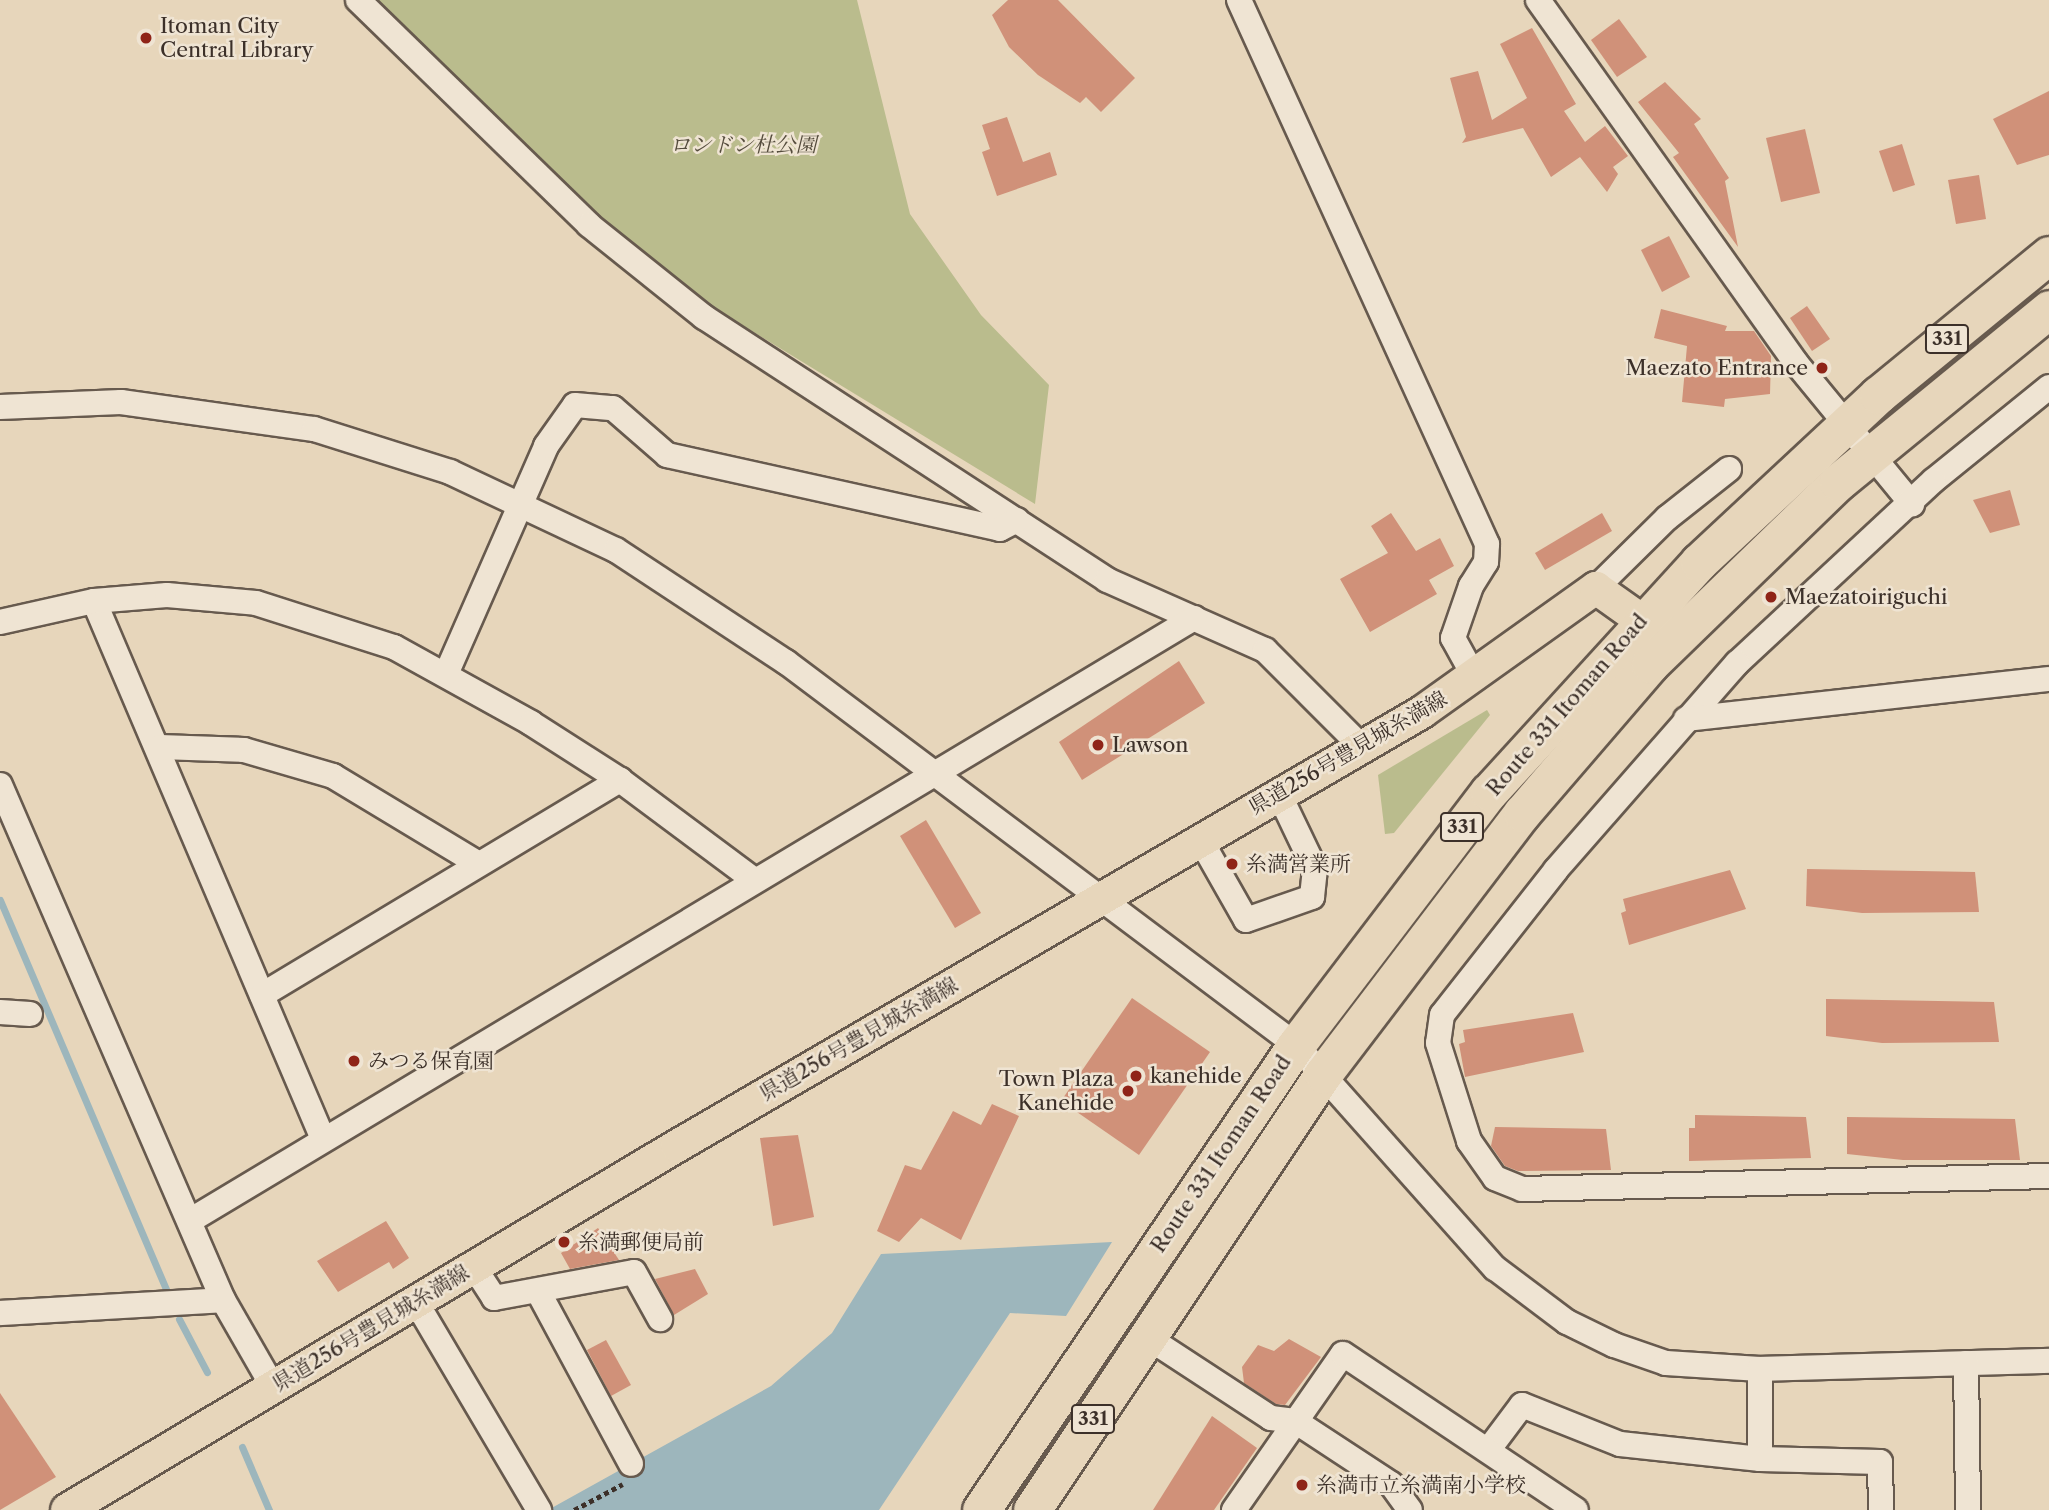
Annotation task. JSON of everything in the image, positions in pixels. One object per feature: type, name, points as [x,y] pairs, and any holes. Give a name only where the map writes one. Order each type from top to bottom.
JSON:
[{"type":"highway","name":"Route 331 Itoman Road","points":[[981,1510],[1097,1333],[1296,1045],[1489,792],[1641,620],[1846,424],[2049,255]]},
{"type":"highway","name":"Route 331 Itoman Road","points":[[1032,1510],[1323,1074],[1522,813],[1650,664],[1870,453],[2049,309]]},
{"type":"main road","name":"県道256号豊見城糸満線","points":[[67,1510],[474,1267],[1475,678],[1596,588]]},
{"type":"main road","points":[[1596,588],[1641,620]]},
{"type":"street","points":[[359,0],[589,225],[704,317],[1107,580],[1265,650],[1361,746]]},
{"type":"street","points":[[1239,0],[1487,544],[1486,562],[1471,586],[1453,638],[1475,678]]},
{"type":"street","points":[[1538,0],[1796,363],[1912,503]]},
{"type":"street","points":[[2049,387],[1912,503],[1737,663],[1686,719],[1442,1014],[1438,1043],[1469,1141],[1495,1178],[1522,1189],[2049,1177]]},
{"type":"street","points":[[0,407],[121,402],[247,416],[380,448],[522,502],[685,593],[935,775],[1296,1045],[1459,1227],[1524,1294],[1567,1322],[1666,1363],[1760,1369],[2049,1361]]},
{"type":"street","points":[[447,672],[546,446],[575,405],[613,408],[667,456],[1000,529],[1017,520]]},
{"type":"street","points":[[1596,588],[1667,518],[1729,469]]},
{"type":"street","points":[[0,622],[94,601],[167,595],[256,603],[394,647],[447,672],[620,780],[753,880]]},
{"type":"street","points":[[94,601],[160,747],[323,1139]]},
{"type":"street","points":[[191,1220],[753,880],[935,775],[1194,618]]},
{"type":"street","points":[[1686,719],[2049,679]]},
{"type":"street","points":[[160,747],[244,750],[333,776],[477,863]]},
{"type":"street","points":[[262,995],[477,863],[620,780]]},
{"type":"street","points":[[0,785],[191,1220],[223,1300],[274,1387]]},
{"type":"street","points":[[1200,839],[1246,920],[1312,897],[1315,870],[1279,794]]},
{"type":"street","points":[[0,1012],[30,1014]]},
{"type":"street","points":[[474,1267],[494,1298],[539,1293],[634,1272],[660,1320]]},
{"type":"street","points":[[539,1293],[629,1473]]},
{"type":"street","points":[[0,1313],[223,1300]]},
{"type":"street","points":[[416,1302],[539,1510]]},
{"type":"street","points":[[1150,1333],[1271,1418],[1295,1421],[1391,1484],[1410,1510]]},
{"type":"street","points":[[1234,1510],[1343,1354],[1576,1510]]},
{"type":"street","points":[[1966,1363],[1968,1510]]},
{"type":"street","points":[[1760,1369],[1760,1459]]},
{"type":"street","points":[[1489,1450],[1522,1405],[1620,1444],[1760,1459],[1880,1462],[1881,1510]]},
{"type":"path","points":[[574,1510],[629,1473]]},
{"type":"green space","name":"ロンドン杜公園","points":[[371,0],[857,0],[910,214],[981,315],[1049,385],[1035,504],[714,308],[543,170]]},
{"type":"green space","points":[[1487,710],[1490,715],[1394,833],[1385,834],[1378,775]]},
{"type":"water","points":[[1112,1242],[1066,1316],[1010,1313],[879,1510],[548,1510],[771,1386],[832,1333],[881,1254]]},
{"type":"building","points":[[1008,0],[1058,0],[1135,78],[1101,112],[1086,97],[1080,103],[1038,75],[1009,47],[992,15]]},
{"type":"building","points":[[1619,19],[1647,57],[1617,77],[1591,40]]},
{"type":"building","points":[[1532,28],[1576,104],[1564,111],[1585,142],[1605,126],[1628,156],[1613,167],[1618,174],[1607,192],[1580,157],[1551,177],[1523,128],[1462,143],[1466,137],[1450,78],[1478,71],[1492,120],[1527,98],[1500,44]]},
{"type":"building","points":[[1665,82],[1701,119],[1694,124],[1729,178],[1725,181],[1738,247],[1673,157],[1679,153],[1638,102]]},
{"type":"building","points":[[2049,91],[2049,155],[2017,165],[1993,119]]},
{"type":"building","points":[[1007,117],[1023,162],[1050,152],[1057,175],[997,196],[982,152],[990,149],[982,125]]},
{"type":"building","points":[[1805,129],[1820,193],[1781,202],[1766,138]]},
{"type":"building","points":[[1902,144],[1915,185],[1893,192],[1879,151]]},
{"type":"building","points":[[1979,175],[1986,219],[1956,224],[1948,180]]},
{"type":"building","points":[[1669,236],[1690,277],[1662,292],[1641,250]]},
{"type":"building","points":[[1807,306],[1830,339],[1812,351],[1790,318]]},
{"type":"building","points":[[1661,309],[1727,326],[1725,331],[1754,331],[1771,356],[1770,394],[1725,399],[1724,407],[1682,402],[1687,346],[1654,338]]},
{"type":"building","points":[[2010,490],[2020,525],[1990,533],[1973,500]]},
{"type":"building","points":[[1391,513],[1416,551],[1440,538],[1454,566],[1429,580],[1437,594],[1370,632],[1340,579],[1388,553],[1371,526]]},
{"type":"building","points":[[1602,513],[1612,531],[1545,570],[1535,553]]},
{"type":"building","points":[[1179,661],[1205,703],[1082,780],[1059,742]]},
{"type":"building","points":[[926,820],[981,913],[955,928],[900,836]]},
{"type":"building","points":[[1807,869],[1975,872],[1979,912],[1862,913],[1806,906]]},
{"type":"building","points":[[1730,870],[1746,909],[1629,945],[1621,913],[1626,911],[1623,899]]},
{"type":"building","name":"kanehide","points":[[1132,998],[1210,1052],[1139,1155],[1061,1101]]},
{"type":"building","points":[[1826,999],[1994,1002],[1999,1042],[1882,1043],[1826,1036]]},
{"type":"building","points":[[1573,1013],[1584,1052],[1465,1077],[1459,1044],[1465,1042],[1463,1030]]},
{"type":"building","points":[[992,1104],[1019,1116],[961,1240],[921,1218],[899,1242],[877,1231],[905,1165],[921,1170],[953,1111],[981,1125]]},
{"type":"building","points":[[1695,1115],[1806,1117],[1811,1158],[1689,1161],[1689,1128],[1695,1128]]},
{"type":"building","points":[[1847,1117],[2015,1119],[2020,1160],[1903,1160],[1847,1154]]},
{"type":"building","points":[[1495,1127],[1606,1129],[1611,1170],[1518,1171],[1505,1166],[1491,1146]]},
{"type":"building","points":[[798,1135],[814,1217],[773,1226],[760,1138]]},
{"type":"building","points":[[386,1221],[409,1258],[393,1269],[389,1262],[338,1292],[317,1261]]},
{"type":"building","points":[[598,1228],[619,1260],[570,1269],[561,1253]]},
{"type":"building","points":[[695,1269],[708,1294],[674,1315],[655,1279]]},
{"type":"building","points":[[1289,1339],[1321,1357],[1285,1405],[1276,1404],[1244,1383],[1242,1367],[1258,1345],[1274,1351]]},
{"type":"building","points":[[606,1340],[631,1385],[611,1396],[587,1350]]},
{"type":"building","points":[[0,1393],[56,1477],[0,1510]]},
{"type":"building","points":[[1212,1416],[1257,1448],[1214,1510],[1153,1510]]},
{"type":"waterway","points":[[0,900],[170,1299]]},
{"type":"waterway","points":[[179,1319],[207,1372]]},
{"type":"waterway","points":[[242,1447],[269,1510]]},
{"type":"place","name":"Itoman City Central Library","points":[[146,38]]},
{"type":"place","name":"Maezato Entrance","points":[[1822,368]]},
{"type":"place","name":"Maezatoiriguchi","points":[[1771,597]]},
{"type":"place","name":"Lawson","points":[[1098,745]]},
{"type":"place","name":"糸満営業所","points":[[1232,864]]},
{"type":"place","name":"みつる保育園","points":[[354,1061]]},
{"type":"place","name":"kanehide","points":[[1136,1076]]},
{"type":"place","name":"Town Plaza Kanehide","points":[[1128,1091]]},
{"type":"place","name":"糸満郵便局前","points":[[564,1242]]},
{"type":"place","name":"糸満市立糸満南小学校","points":[[1302,1485]]}]
